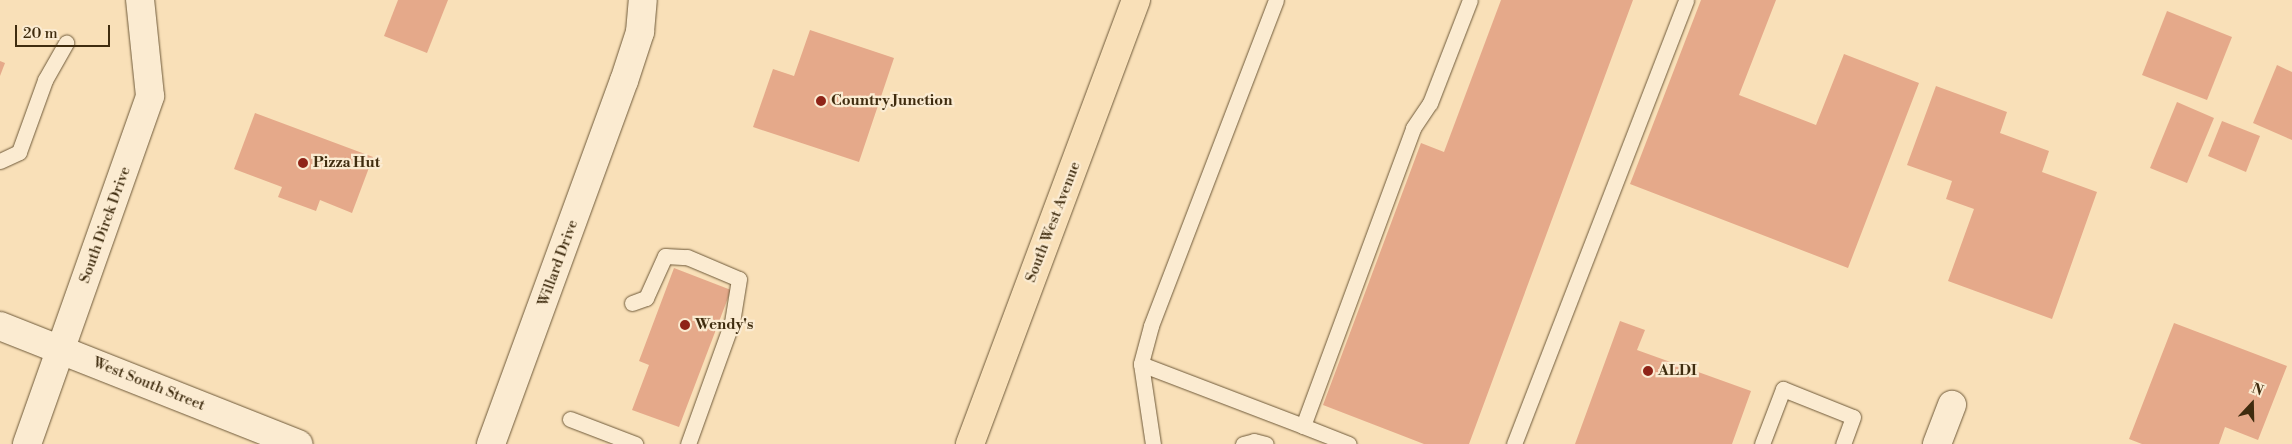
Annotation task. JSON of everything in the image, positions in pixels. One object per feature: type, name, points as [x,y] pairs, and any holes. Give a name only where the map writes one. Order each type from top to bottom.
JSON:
[{"type":"main road","name":"South West Avenue","points":[[970,444],[1136,0]]},
{"type":"street","name":"South Dirck Drive","points":[[27,444],[150,96],[140,0]]},
{"type":"street","name":"Willard Drive","points":[[491,444],[624,81],[640,32],[643,0]]},
{"type":"street","name":"West South Street","points":[[0,326],[60,348],[298,444]]},
{"type":"street","points":[[1937,444],[1952,405]]},
{"type":"lane","points":[[1153,444],[1141,364],[1151,326],[1276,0]]},
{"type":"lane","points":[[1303,426],[1413,128],[1430,103],[1470,0]]},
{"type":"lane","points":[[1514,444],[1686,0]]},
{"type":"lane","points":[[0,161],[19,152],[45,80],[66,43]]},
{"type":"lane","points":[[632,303],[646,298],[664,256],[687,258],[738,279],[732,322],[688,444]]},
{"type":"lane","points":[[1141,364],[1349,444]]},
{"type":"lane","points":[[1762,444],[1783,389],[1853,416],[1843,444]]},
{"type":"lane","points":[[570,419],[635,444]]},
{"type":"lane","points":[[1243,444],[1254,441],[1266,444]]},
{"type":"building","points":[[398,0],[448,0],[427,53],[384,36]]},
{"type":"building","points":[[1501,0],[1633,0],[1469,444],[1424,444],[1323,405],[1421,143],[1444,152]]},
{"type":"building","points":[[1701,0],[1776,0],[1739,95],[1816,125],[1844,54],[1919,83],[1848,268],[1630,184]]},
{"type":"building","points":[[2167,11],[2232,37],[2207,100],[2142,75]]},
{"type":"building","name":"Country Junction","points":[[810,30],[894,58],[859,162],[753,127],[773,69],[794,76]]},
{"type":"building","points":[[0,61],[5,63],[0,76]]},
{"type":"building","points":[[2277,65],[2292,72],[2292,140],[2253,123]]},
{"type":"building","points":[[1936,86],[2007,112],[2000,133],[2049,151],[2042,172],[2097,192],[2052,319],[1948,281],[1974,209],[1946,199],[1952,181],[1907,165]]},
{"type":"building","points":[[2177,102],[2214,118],[2187,183],[2150,168]]},
{"type":"building","name":"Pizza Hut","points":[[255,113],[373,157],[352,213],[320,200],[316,211],[278,197],[282,187],[234,169]]},
{"type":"building","points":[[2222,121],[2260,136],[2246,172],[2208,156]]},
{"type":"building","name":"Wendy's","points":[[674,268],[731,290],[679,427],[632,410],[649,365],[639,361]]},
{"type":"building","name":"ALDI","points":[[1620,321],[1645,330],[1637,350],[1751,391],[1732,444],[1575,444]]},
{"type":"building","points":[[2174,323],[2287,366],[2258,440],[2225,427],[2219,444],[2142,444],[2129,439]]},
{"type":"place","name":"Country Junction","points":[[821,101]]},
{"type":"place","name":"Pizza Hut","points":[[303,163]]},
{"type":"place","name":"Wendy's","points":[[685,325]]},
{"type":"place","name":"ALDI","points":[[1648,371]]}]
